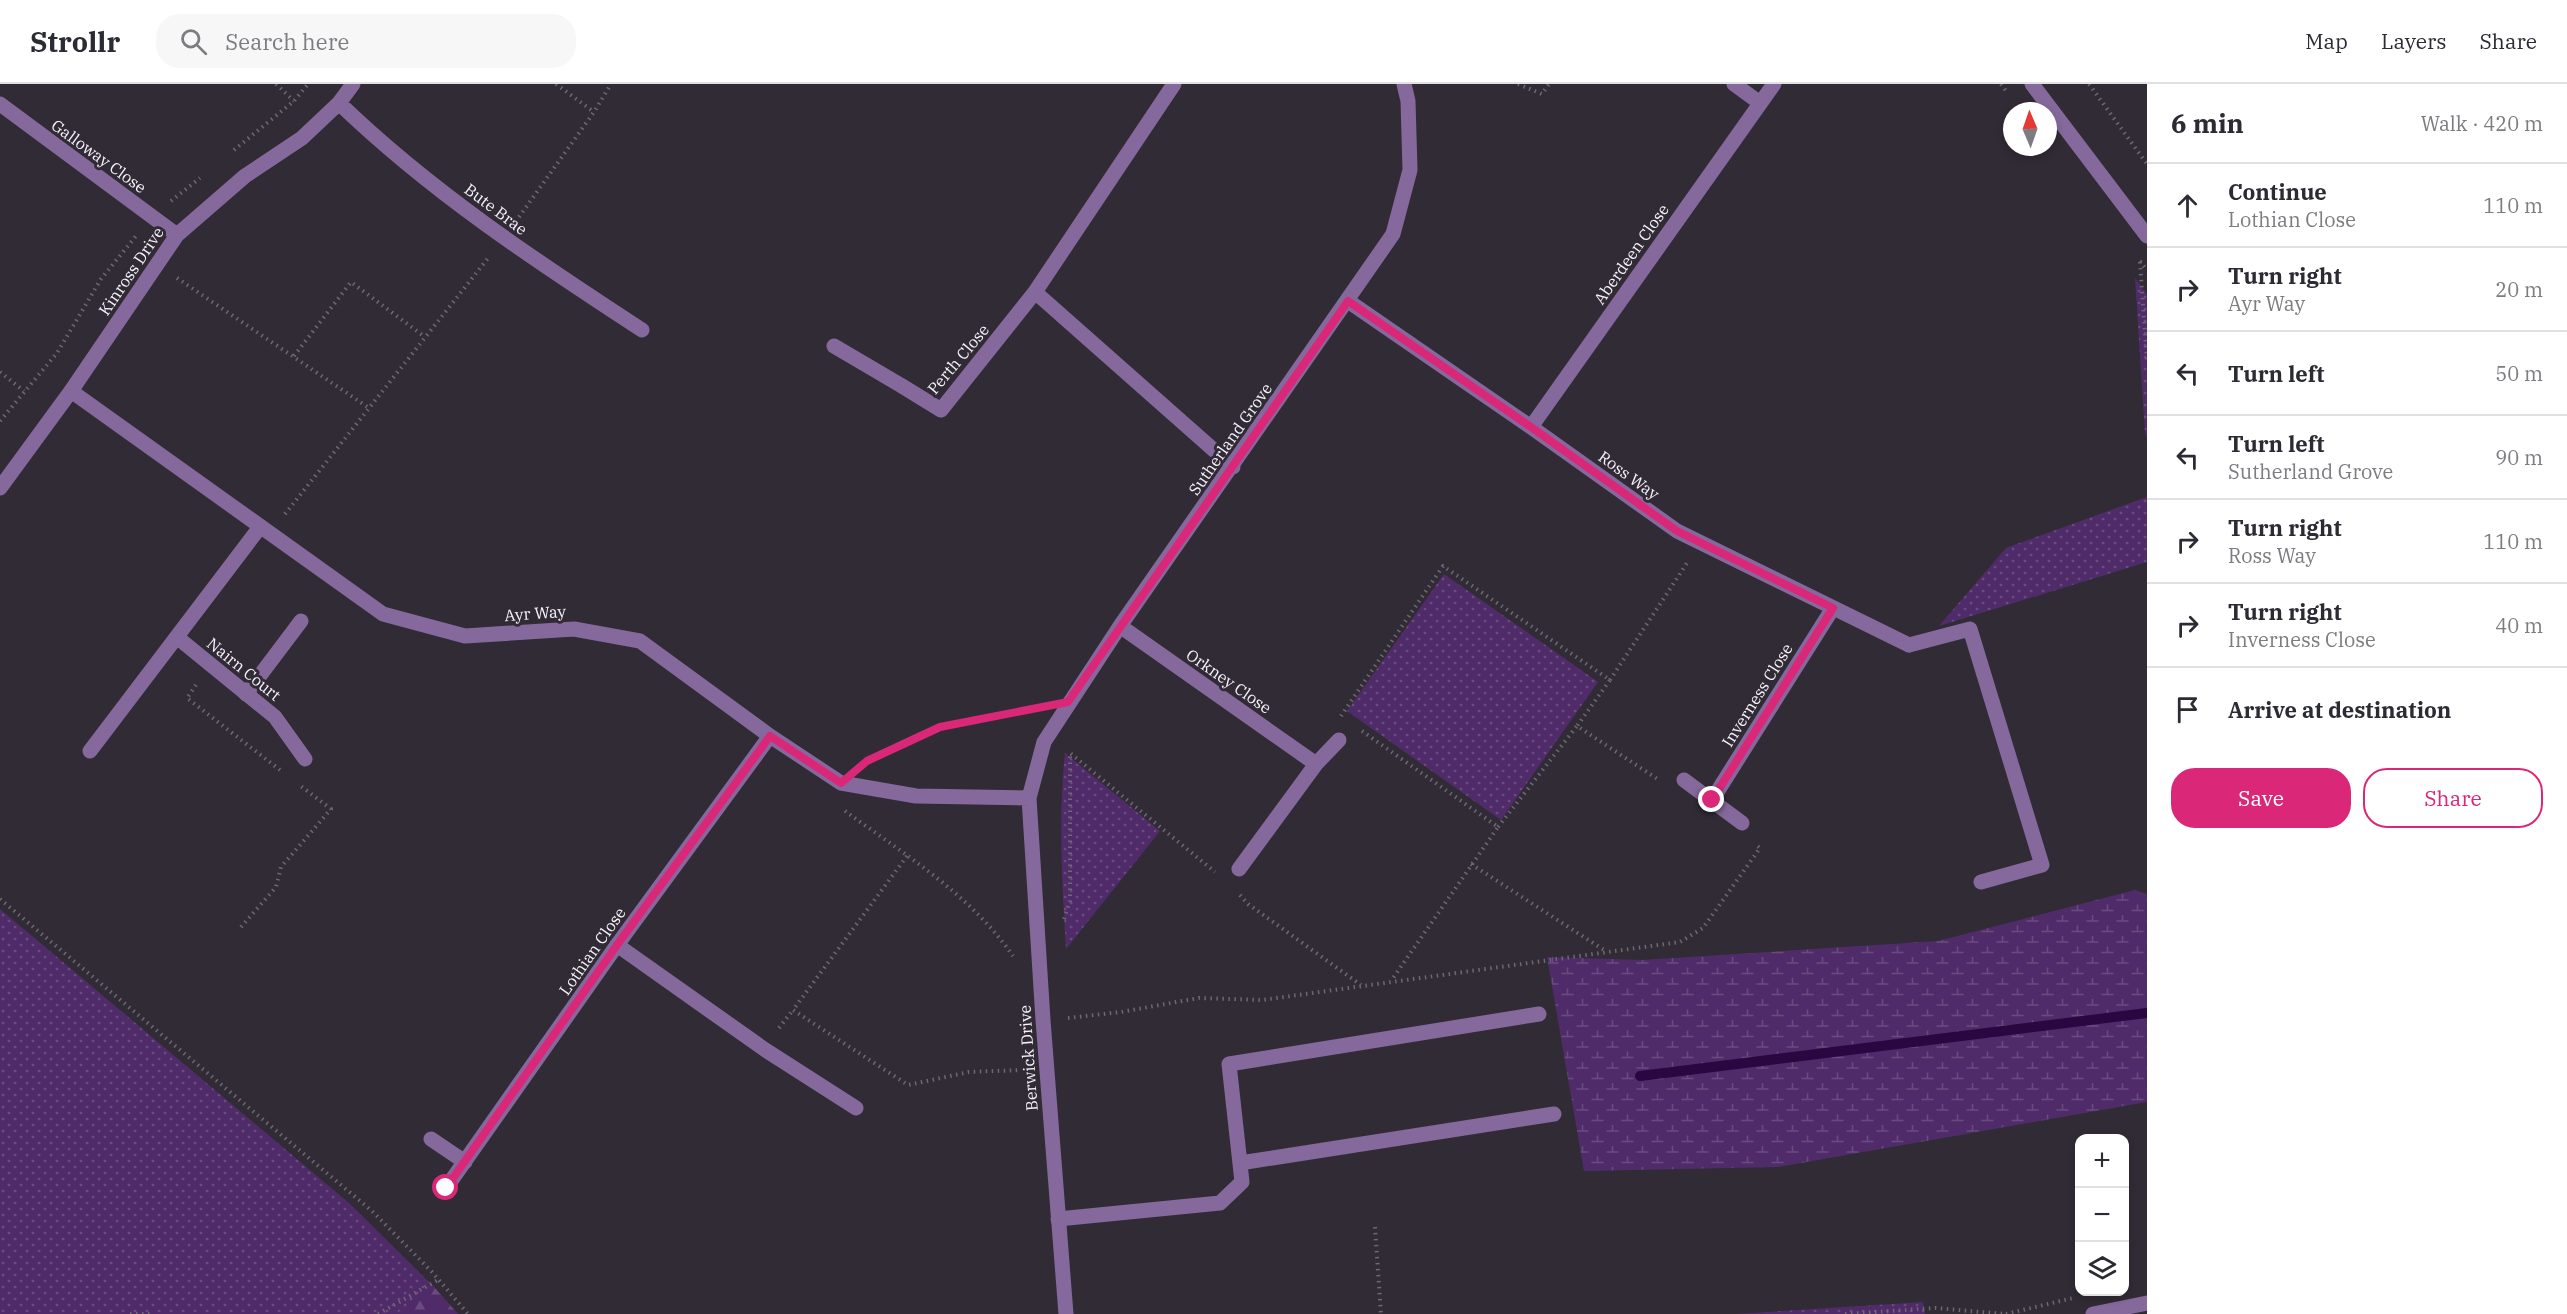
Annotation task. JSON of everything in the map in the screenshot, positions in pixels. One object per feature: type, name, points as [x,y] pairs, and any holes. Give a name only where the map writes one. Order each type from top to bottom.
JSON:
[{"type":"street","name":"Kinross Drive","points":[[0,488],[71,391],[177,235],[245,176],[302,138],[339,103],[353,84]]},
{"type":"street","name":"Perth Close","points":[[834,346],[941,410],[1035,292],[1174,84]]},
{"type":"street","name":"Sutherland Grove","points":[[1029,798],[1044,742],[1068,702],[1393,234],[1410,170],[1408,101],[1404,84]]},
{"type":"street","points":[[1734,84],[1760,103]]},
{"type":"street","name":"Aberdeen Close","points":[[1531,427],[1774,84]]},
{"type":"street","points":[[2032,84],[2147,236]]},
{"type":"street","name":"Bute Brae","points":[[339,103],[382,144],[504,239],[642,330]]},
{"type":"street","name":"Galloway Close","points":[[0,104],[177,235]]},
{"type":"street","points":[[1035,292],[1182,419],[1233,467]]},
{"type":"street","name":"Ross Way","points":[[1348,301],[1677,531],[1909,645],[1970,629],[2042,865],[1981,882]]},
{"type":"street","name":"Ayr Way","points":[[71,391],[383,614],[465,636],[574,629],[640,641],[770,736],[841,783],[916,796],[1029,798]]},
{"type":"street","points":[[90,751],[265,530]]},
{"type":"street","name":"Inverness Close","points":[[1712,800],[1833,608]]},
{"type":"street","points":[[246,694],[301,621]]},
{"type":"street","name":"Orkney Close","points":[[1120,626],[1316,764]]},
{"type":"street","name":"Nairn Court","points":[[178,638],[275,717],[305,759]]},
{"type":"street","name":"Lothian Close","points":[[446,1188],[617,945],[770,736]]},
{"type":"street","points":[[1239,869],[1316,764],[1339,740]]},
{"type":"street","points":[[1684,780],[1743,823]]},
{"type":"street","name":"Berwick Drive","points":[[1029,798],[1043,1020],[1066,1314]]},
{"type":"street","points":[[617,945],[764,1049],[856,1108]]},
{"type":"street","points":[[1059,1219],[1220,1203],[1242,1182],[1229,1064],[1539,1014]]},
{"type":"street","points":[[1240,1163],[1554,1113]]},
{"type":"street","points":[[431,1139],[465,1162]]},
{"type":"street","points":[[2093,1314],[2147,1303]]},
{"type":"path","points":[[276,84],[294,101]]},
{"type":"path","points":[[556,84],[594,112]]},
{"type":"path","points":[[265,530],[369,408],[504,239],[612,84]]},
{"type":"path","points":[[1518,84],[1542,94],[1549,84]]},
{"type":"path","points":[[2090,84],[2147,164]]},
{"type":"path","points":[[2140,262],[2147,361]]},
{"type":"path","points":[[157,264],[369,408]]},
{"type":"path","points":[[294,356],[351,282],[426,337]]},
{"type":"path","points":[[0,372],[24,391]]},
{"type":"path","points":[[1391,981],[1471,864],[1610,680],[1700,543]]},
{"type":"path","points":[[1346,720],[1341,716],[1443,566],[1610,680]]},
{"type":"path","points":[[210,666],[187,699],[286,775]]},
{"type":"path","points":[[1015,960],[998,935],[972,907],[834,803],[841,783],[867,761],[940,727],[1068,702]]},
{"type":"path","points":[[1352,724],[1498,827]]},
{"type":"path","points":[[1577,726],[1663,783]]},
{"type":"path","points":[[1038,940],[1060,933],[1070,901],[1070,753],[1220,876]]},
{"type":"path","points":[[241,927],[276,887],[281,867],[331,809],[295,782]]},
{"type":"path","points":[[1043,1020],[1121,1012],[1199,998],[1262,1000],[1680,942],[1703,927],[1760,848],[1750,841]]},
{"type":"path","points":[[907,856],[793,1010],[908,1086],[969,1072],[1047,1070]]},
{"type":"path","points":[[1471,864],[1605,951]]},
{"type":"path","points":[[1235,890],[1248,904],[1361,985]]},
{"type":"path","points":[[0,899],[372,1211],[468,1314]]},
{"type":"path","points":[[1375,1227],[1381,1314]]},
{"type":"path","points":[[378,1314],[438,1280]]},
{"type":"path","points":[[1845,1314],[1918,1312],[1935,1308],[2006,1314],[2075,1297]]},
{"type":"path","points":[[130,1314],[150,1314]]},
{"type":"green space","points":[[2135,278],[2147,294],[2147,438],[2145,433]]},
{"type":"green space","points":[[2147,497],[2147,562],[1939,626],[2006,548]]},
{"type":"green space","points":[[1444,574],[1598,682],[1501,820],[1347,711]]},
{"type":"green space","points":[[1065,753],[1160,831],[1066,949],[1061,826]]},
{"type":"green space","points":[[2135,890],[2147,894],[2147,1102],[1778,1167],[1584,1171],[1547,957],[1642,960],[1938,941]]},
{"type":"green space","points":[[0,909],[349,1203],[458,1314],[0,1314]]},
{"type":"green space","points":[[433,1286],[458,1314],[396,1314]]},
{"type":"green space","points":[[1923,1302],[1925,1314],[1736,1314]]},
{"type":"waterway","points":[[1640,1076],[2147,1013]]},
{"type":"route","points":[[446,1188],[617,945],[770,736],[841,783],[867,761],[940,727],[1068,702],[1348,301],[1677,531],[1833,608],[1712,800]]}]
